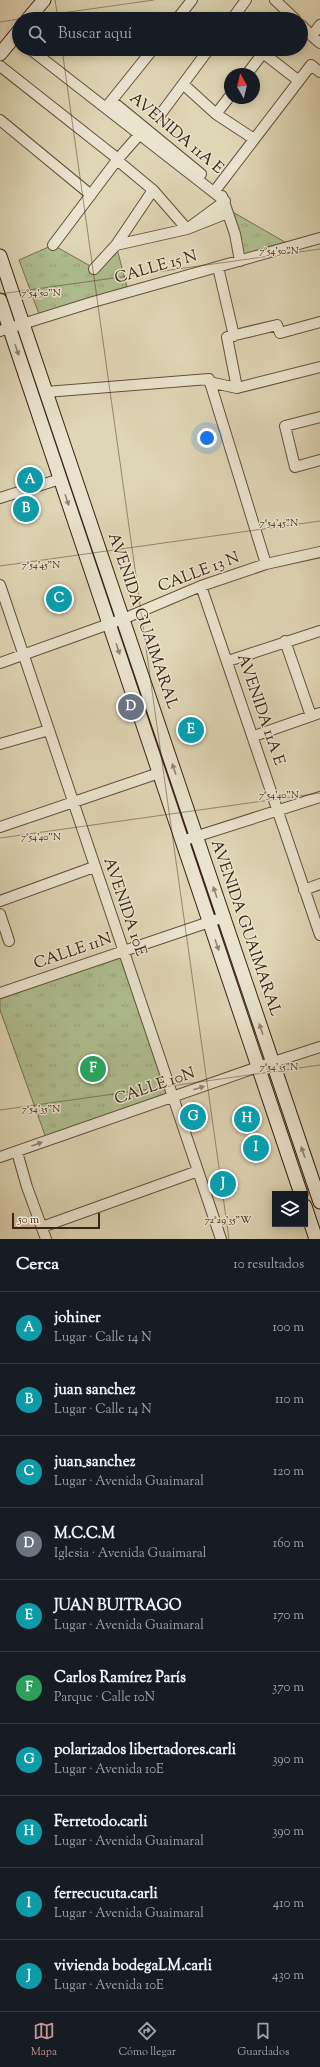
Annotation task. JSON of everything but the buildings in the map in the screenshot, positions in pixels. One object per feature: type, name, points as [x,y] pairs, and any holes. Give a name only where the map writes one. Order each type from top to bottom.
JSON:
[{"type":"street","points":[[34,12],[44,0]]},
{"type":"street","points":[[183,12],[192,0]]},
{"type":"street","points":[[237,12],[246,0]]},
{"type":"street","points":[[275,0],[287,12]]},
{"type":"street","points":[[312,36],[320,25]]},
{"type":"street","points":[[308,32],[320,43]]},
{"type":"street","points":[[0,54],[12,41]]},
{"type":"street","points":[[40,56],[109,104],[139,135],[226,201],[187,229]]},
{"type":"street","points":[[109,104],[147,56]]},
{"type":"street","points":[[160,115],[204,56]]},
{"type":"street","points":[[250,68],[257,56]]},
{"type":"street","points":[[266,56],[299,81]]},
{"type":"street","points":[[217,188],[311,65],[320,72]]},
{"type":"street","points":[[0,66],[153,190],[187,229]]},
{"type":"street","points":[[183,84],[216,114],[254,139]]},
{"type":"street","name":"AVENIDA 11A E","points":[[109,104],[217,188],[226,201],[235,234],[240,261]]},
{"type":"street","points":[[216,114],[224,104]]},
{"type":"street","points":[[0,120],[91,195]]},
{"type":"street","points":[[53,245],[117,160],[139,135]]},
{"type":"street","points":[[94,269],[116,244],[153,190]]},
{"type":"street","points":[[116,244],[187,229],[224,214]]},
{"type":"street","name":"CALLE 15 N","points":[[5,329],[320,238]]},
{"type":"street","name":"AVENIDA GUAIMARAL","points":[[0,256],[320,1202]]},
{"type":"street","points":[[218,267],[234,336]]},
{"type":"street","name":"AVENIDA GUAIMARAL","points":[[0,300],[5,329],[60,479],[300,1191]]},
{"type":"street","points":[[237,388],[226,337],[277,325],[280,333],[320,322]]},
{"type":"street","points":[[46,392],[209,381],[237,388],[320,367]]},
{"type":"street","points":[[209,381],[266,564]]},
{"type":"street","points":[[320,417],[285,426],[295,467],[320,460]]},
{"type":"street","points":[[0,498],[60,479]]},
{"type":"street","name":"CALLE 13 N","points":[[0,663],[123,619],[202,586],[266,564],[320,552]]},
{"type":"street","name":"AVENIDA 10E","points":[[0,585],[94,867],[221,1239]]},
{"type":"street","name":"AVENIDA 11A E","points":[[202,586],[254,736],[320,935]]},
{"type":"street","points":[[228,661],[320,631]]},
{"type":"street","points":[[254,736],[315,715],[285,642]]},
{"type":"street","points":[[0,744],[49,730]]},
{"type":"street","points":[[0,828],[160,773]]},
{"type":"street","points":[[182,841],[278,811],[320,796]]},
{"type":"street","points":[[0,901],[94,867]]},
{"type":"street","points":[[304,890],[320,884]]},
{"type":"street","points":[[0,914],[9,941]]},
{"type":"street","name":"CALLE 11N","points":[[0,993],[123,950],[224,917]]},
{"type":"street","name":"CALLE 10N","points":[[0,1157],[173,1096],[320,1047]]},
{"type":"street","points":[[17,1152],[27,1187],[46,1239]]},
{"type":"street","points":[[42,1227],[198,1171]]},
{"type":"street","points":[[308,1215],[316,1239]]},
{"type":"green space","points":[[231,211],[290,245],[242,258]]},
{"type":"green space","points":[[53,245],[94,268],[116,245],[127,287],[39,314],[19,260]]},
{"type":"green space","points":[[123,955],[173,1093],[46,1138],[0,1010],[0,999]]},
{"type":"place","name":"johiner","points":[[30,480]]},
{"type":"place","name":"juan sanchez","points":[[26,509]]},
{"type":"place","name":"juan_sanchez","points":[[59,599]]},
{"type":"place","name":"M.C.C.M","points":[[131,707]]},
{"type":"place","name":"JUAN BUITRAGO","points":[[191,730]]},
{"type":"place","name":"Carlos Ramírez París","points":[[93,1069]]},
{"type":"place","name":"polarizados libertadores.carli","points":[[193,1117]]},
{"type":"place","name":"Ferretodo.carli","points":[[247,1119]]},
{"type":"place","name":"ferrecucuta.carli","points":[[256,1148]]},
{"type":"place","name":"vivienda bodegaLM.carli","points":[[223,1184]]}]
